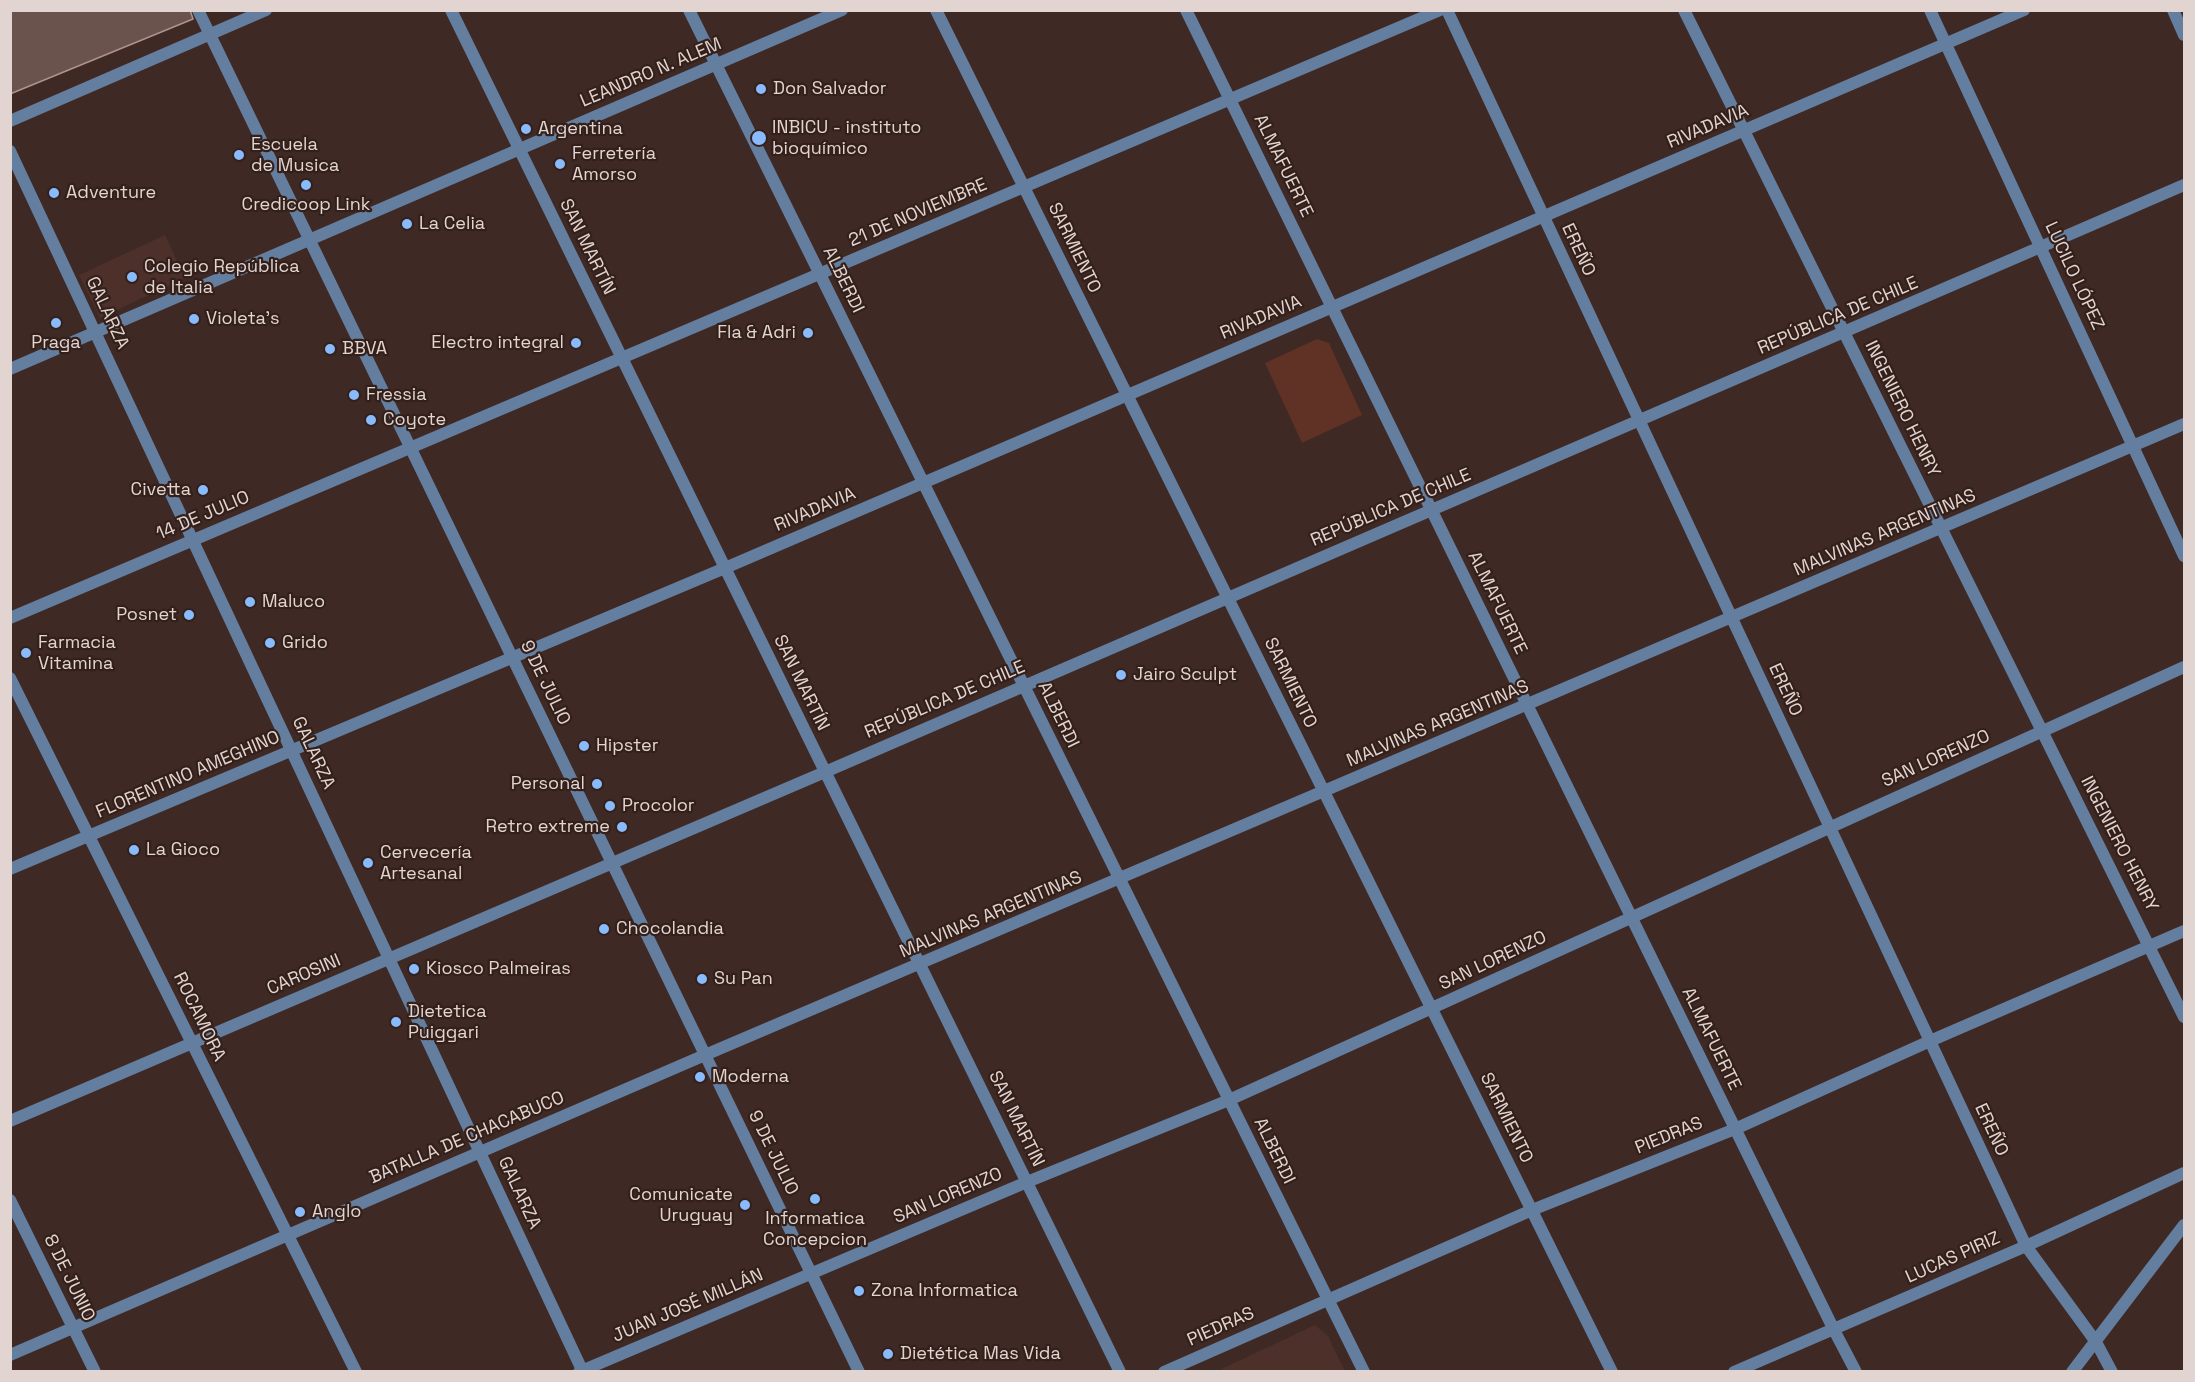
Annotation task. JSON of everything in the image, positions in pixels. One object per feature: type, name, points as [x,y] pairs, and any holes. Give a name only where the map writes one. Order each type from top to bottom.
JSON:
[{"type":"street","name":"9 DE JULIO","points":[[198,10],[859,1371]]},
{"type":"street","points":[[10,121],[266,10]]},
{"type":"street","name":"SAN MARTÍN","points":[[451,10],[1120,1371]]},
{"type":"street","name":"ALBERDI","points":[[689,10],[1364,1371]]},
{"type":"street","name":"LEANDRO N. ALEM","points":[[10,369],[842,10]]},
{"type":"street","name":"SARMIENTO","points":[[936,10],[1612,1371]]},
{"type":"street","name":"ALMAFUERTE","points":[[1186,10],[1856,1371]]},
{"type":"street","name":"21 DE NOVIEMBRE","points":[[410,447],[1440,10]]},
{"type":"street","name":"EREÑO","points":[[1447,10],[2026,1246],[2096,1342],[2112,1371]]},
{"type":"street","name":"INGENIERO HENRY","points":[[1684,10],[2041,731],[2151,946],[2184,1017]]},
{"type":"street","name":"LUCILO LÓPEZ","points":[[1930,10],[2184,556]]},
{"type":"street","name":"RIVADAVIA","points":[[512,658],[2024,10]]},
{"type":"street","points":[[2173,10],[2184,35]]},
{"type":"street","name":"GALARZA","points":[[10,151],[581,1371]]},
{"type":"street","name":"REPÚBLICA DE CHILE","points":[[612,863],[2184,185]]},
{"type":"street","name":"MALVINAS ARGENTINAS","points":[[705,1055],[2184,424]]},
{"type":"street","name":"14 DE JULIO","points":[[10,618],[410,447]]},
{"type":"street","name":"FLORENTINO AMEGHINO","points":[[10,869],[512,658]]},
{"type":"street","name":"SAN LORENZO","points":[[812,1274],[1026,1182],[1229,1100],[2184,667]]},
{"type":"street","name":"ROCAMORA","points":[[10,678],[356,1371]]},
{"type":"street","name":"CAROSINI","points":[[10,1121],[612,863]]},
{"type":"street","name":"PIEDRAS","points":[[1164,1371],[1532,1210],[1735,1129],[1930,1041],[2184,931]]},
{"type":"street","name":"BATALLA DE CHACABUCO","points":[[10,1355],[705,1055]]},
{"type":"street","name":"LUCAS PIRIZ","points":[[1734,1371],[2026,1246],[2184,1173]]},
{"type":"street","name":"8 DE JUNIO","points":[[10,1200],[95,1371]]},
{"type":"street","points":[[2072,1371],[2184,1225]]},
{"type":"street","name":"JUAN JOSÉ MILLÁN","points":[[581,1371],[812,1274]]},
{"type":"shaded area","name":"Colegio República de Italia","points":[[165,235],[185,278],[100,318],[79,275]]},
{"type":"shaded area","points":[[1317,339],[1329,343],[1362,415],[1302,443],[1265,363]]},
{"type":"shaded area","points":[[1315,1325],[1328,1336],[1345,1371],[1217,1371]]},
{"type":"building","points":[[10,10],[190,10],[193,19],[10,94]]},
{"type":"place","name":"Don Salvador","points":[[761,89]]},
{"type":"place","name":"Argentina","points":[[526,129]]},
{"type":"place","name":"INBICU - instituto bioquímico","points":[[759,138]]},
{"type":"place","name":"Escuela de Musica","points":[[239,155]]},
{"type":"place","name":"Ferretería Amorso","points":[[560,164]]},
{"type":"place","name":"Credicoop Link","points":[[306,185]]},
{"type":"place","name":"Adventure","points":[[54,193]]},
{"type":"place","name":"La Celia","points":[[407,224]]},
{"type":"place","name":"Colegio República de Italia","points":[[132,277]]},
{"type":"place","name":"Violeta's","points":[[194,319]]},
{"type":"place","name":"Praga","points":[[56,323]]},
{"type":"place","name":"Fla & Adri","points":[[808,333]]},
{"type":"place","name":"Electro integral","points":[[576,343]]},
{"type":"place","name":"BBVA","points":[[330,349]]},
{"type":"place","name":"Fressia","points":[[354,395]]},
{"type":"place","name":"Coyote","points":[[371,420]]},
{"type":"place","name":"Civetta","points":[[203,490]]},
{"type":"place","name":"Maluco","points":[[250,602]]},
{"type":"place","name":"Posnet","points":[[189,615]]},
{"type":"place","name":"Grido","points":[[270,643]]},
{"type":"place","name":"Farmacia Vitamina","points":[[26,653]]},
{"type":"place","name":"Jairo Sculpt","points":[[1121,675]]},
{"type":"place","name":"Hipster","points":[[584,746]]},
{"type":"place","name":"Personal","points":[[597,784]]},
{"type":"place","name":"Procolor","points":[[610,806]]},
{"type":"place","name":"Retro extreme","points":[[622,827]]},
{"type":"place","name":"La Gioco","points":[[134,850]]},
{"type":"place","name":"Cervecería Artesanal","points":[[368,863]]},
{"type":"place","name":"Chocolandia","points":[[604,929]]},
{"type":"place","name":"Kiosco Palmeiras","points":[[414,969]]},
{"type":"place","name":"Su Pan","points":[[702,979]]},
{"type":"place","name":"Dietetica Puiggari","points":[[396,1022]]},
{"type":"place","name":"Moderna","points":[[700,1077]]},
{"type":"place","name":"Informatica Concepcion","points":[[815,1199]]},
{"type":"place","name":"Comunicate Uruguay","points":[[745,1205]]},
{"type":"place","name":"Anglo","points":[[300,1212]]},
{"type":"place","name":"Zona Informatica","points":[[859,1291]]},
{"type":"place","name":"Dietética Mas Vida","points":[[888,1354]]}]
